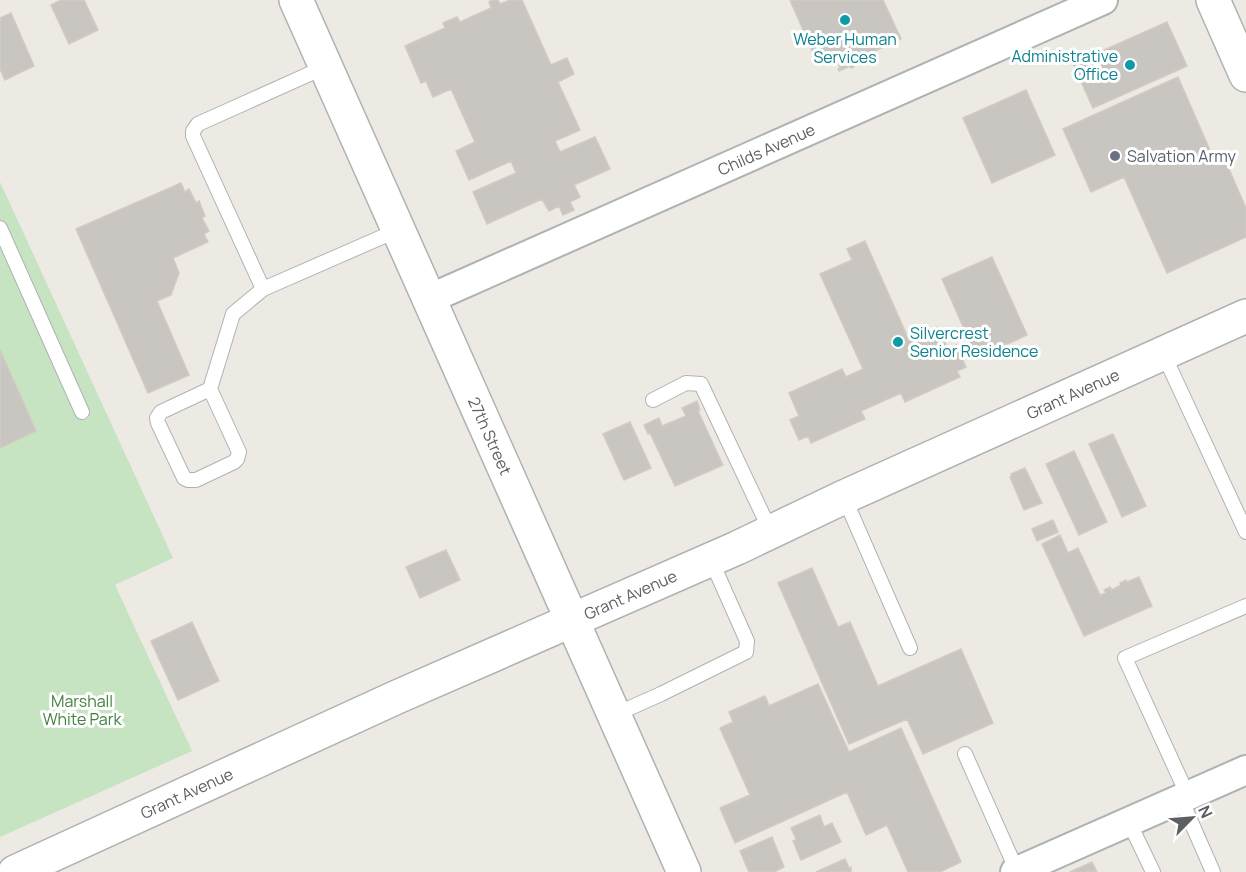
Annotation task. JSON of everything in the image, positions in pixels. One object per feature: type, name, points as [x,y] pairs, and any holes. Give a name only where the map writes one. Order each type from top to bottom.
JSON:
[{"type":"street","name":"27th Street","points":[[296,0],[684,872]]},
{"type":"street","name":"Childs Avenue","points":[[429,299],[1103,0]]},
{"type":"street","points":[[1213,0],[1246,75]]},
{"type":"street","name":"Grant Avenue","points":[[15,872],[397,697],[711,560],[844,497],[1246,316]]},
{"type":"street","points":[[1016,872],[1246,770]]},
{"type":"lane","points":[[263,289],[193,136],[193,131],[198,124],[325,67]]},
{"type":"lane","points":[[0,228],[82,412]]},
{"type":"lane","points":[[210,389],[161,412],[157,418],[184,478],[188,480],[196,480],[234,462],[239,455],[210,389],[233,314],[263,289],[398,230]]},
{"type":"lane","points":[[1163,353],[1246,532]]},
{"type":"lane","points":[[653,400],[686,383],[701,384],[771,532]]},
{"type":"lane","points":[[844,497],[910,648]]},
{"type":"lane","points":[[614,715],[746,652],[747,641],[711,560]]},
{"type":"lane","points":[[1213,872],[1125,658],[1246,606]]},
{"type":"lane","points":[[964,754],[1016,872]]},
{"type":"lane","points":[[1129,822],[1153,872]]},
{"type":"green space","name":"Marshall White Park","points":[[0,182],[173,558],[115,585],[192,751],[0,837]]},
{"type":"building","points":[[61,0],[84,0],[98,30],[69,44],[51,5]]},
{"type":"building","points":[[498,0],[500,4],[510,0],[522,0],[551,65],[567,58],[574,74],[558,82],[580,130],[555,141],[560,152],[595,137],[610,169],[574,185],[580,197],[570,202],[574,210],[563,215],[559,206],[549,211],[542,199],[487,224],[473,192],[516,173],[511,161],[469,180],[456,151],[475,142],[451,89],[433,97],[426,81],[421,83],[405,46],[445,28],[443,23],[457,17],[460,22],[491,8],[489,2]]},
{"type":"building","name":"Weber Human Services","points":[[790,0],[883,0],[901,39],[851,62],[854,67],[850,66],[839,71],[840,68],[834,54],[817,62]]},
{"type":"building","points":[[11,13],[34,66],[5,80],[0,69],[0,18]]},
{"type":"building","name":"Administrative Office","points":[[1167,22],[1187,66],[1093,108],[1073,64]]},
{"type":"building","points":[[1178,77],[1216,164],[1225,160],[1246,208],[1246,237],[1167,273],[1124,177],[1091,192],[1063,129]]},
{"type":"building","points":[[1026,90],[1055,155],[992,183],[963,118]]},
{"type":"building","points":[[181,183],[185,192],[189,189],[196,203],[199,201],[205,216],[202,218],[209,231],[204,234],[208,242],[173,258],[179,273],[171,295],[157,301],[189,375],[148,393],[76,229]]},
{"type":"building","name":"Silvercrest Senior Residence","points":[[865,241],[909,340],[938,327],[948,349],[956,345],[966,367],[957,371],[960,377],[905,402],[901,393],[861,411],[865,419],[811,443],[808,436],[799,440],[790,420],[799,416],[789,393],[842,369],[846,377],[863,369],[820,274],[852,260],[847,249]]},
{"type":"building","points":[[992,257],[1027,335],[977,358],[942,279]]},
{"type":"building","points":[[0,350],[36,431],[0,448]]},
{"type":"building","points":[[697,401],[700,410],[698,411],[723,465],[675,486],[644,425],[659,418],[662,426],[686,416],[682,408]]},
{"type":"building","points":[[630,422],[651,468],[624,480],[603,434]]},
{"type":"building","points":[[1113,434],[1146,506],[1122,517],[1089,444]]},
{"type":"building","points":[[1074,451],[1107,522],[1079,535],[1046,464]]},
{"type":"building","points":[[1025,468],[1042,503],[1024,510],[1010,477],[1011,474]]},
{"type":"building","points":[[1053,520],[1058,532],[1037,541],[1032,529]]},
{"type":"building","points":[[1060,535],[1068,553],[1078,548],[1100,595],[1106,593],[1104,590],[1110,587],[1112,590],[1126,580],[1127,582],[1139,577],[1152,606],[1084,636],[1042,544]]},
{"type":"building","points":[[446,550],[460,580],[420,598],[406,567]]},
{"type":"building","points":[[812,568],[838,627],[850,622],[878,686],[961,649],[993,723],[923,754],[907,719],[849,744],[778,583]]},
{"type":"building","points":[[192,622],[219,681],[178,700],[151,641]]},
{"type":"building","points":[[818,684],[849,752],[901,728],[961,862],[940,872],[908,872],[887,825],[866,835],[847,792],[735,843],[720,808],[750,795],[720,728],[733,722],[729,712],[765,696],[769,706]]},
{"type":"building","points":[[820,815],[824,827],[832,823],[841,842],[801,860],[793,841],[796,839],[791,828]]},
{"type":"building","points":[[772,837],[784,867],[774,872],[749,872],[740,851]]},
{"type":"building","points":[[845,859],[849,868],[851,867],[851,872],[816,872]]},
{"type":"building","points":[[1092,862],[1097,872],[1070,872]]},
{"type":"place","name":"Weber Human Services","points":[[845,20]]},
{"type":"place","name":"Administrative Office","points":[[1130,65]]},
{"type":"place","name":"Salvation Army","points":[[1115,156]]},
{"type":"place","name":"Silvercrest Senior Residence","points":[[898,342]]}]
